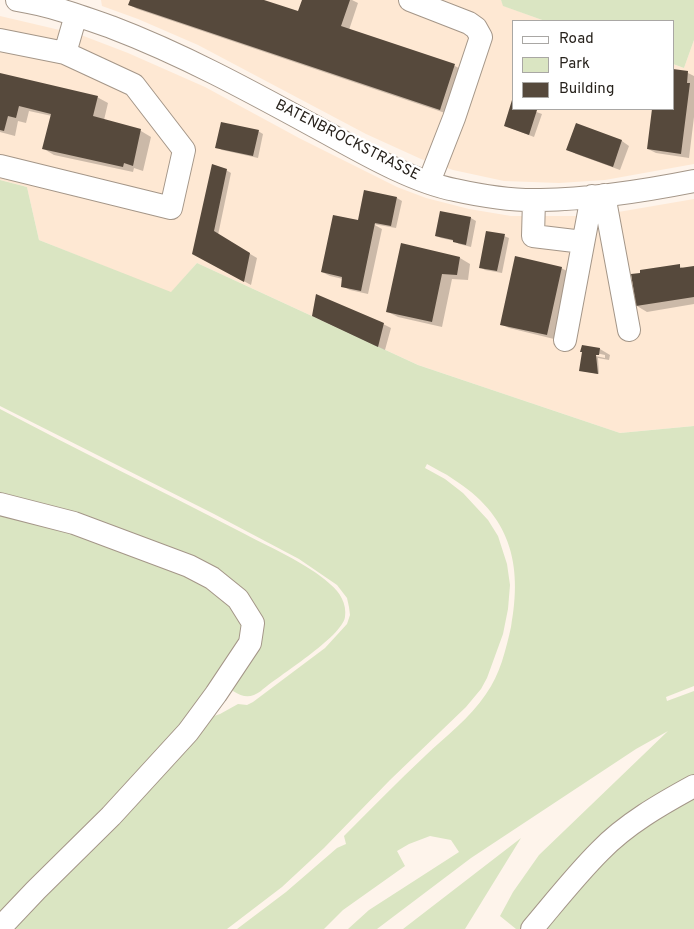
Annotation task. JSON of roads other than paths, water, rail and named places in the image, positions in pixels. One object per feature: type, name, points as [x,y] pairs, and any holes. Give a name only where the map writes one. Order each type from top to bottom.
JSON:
[{"type":"street","name":"BATENBROCKSTRASSE","points":[[16,0],[76,15],[152,43],[403,172],[453,190],[503,198],[534,200],[638,192],[694,181]]},
{"type":"street","points":[[410,0],[469,23],[476,28],[481,37],[454,118],[429,182]]},
{"type":"street","points":[[65,53],[76,15]]},
{"type":"street","points":[[0,40],[65,53],[134,85],[184,150],[171,208],[0,166]]},
{"type":"street","points":[[565,340],[583,242],[598,195]]},
{"type":"street","points":[[598,195],[629,330]]},
{"type":"street","points":[[534,200],[533,236],[583,242]]},
{"type":"street","points":[[0,504],[74,523],[189,566],[212,578],[238,599],[253,623],[250,643],[188,732],[111,816],[0,928]]},
{"type":"street","points":[[532,929],[600,851],[626,829],[668,800],[694,786]]}]
